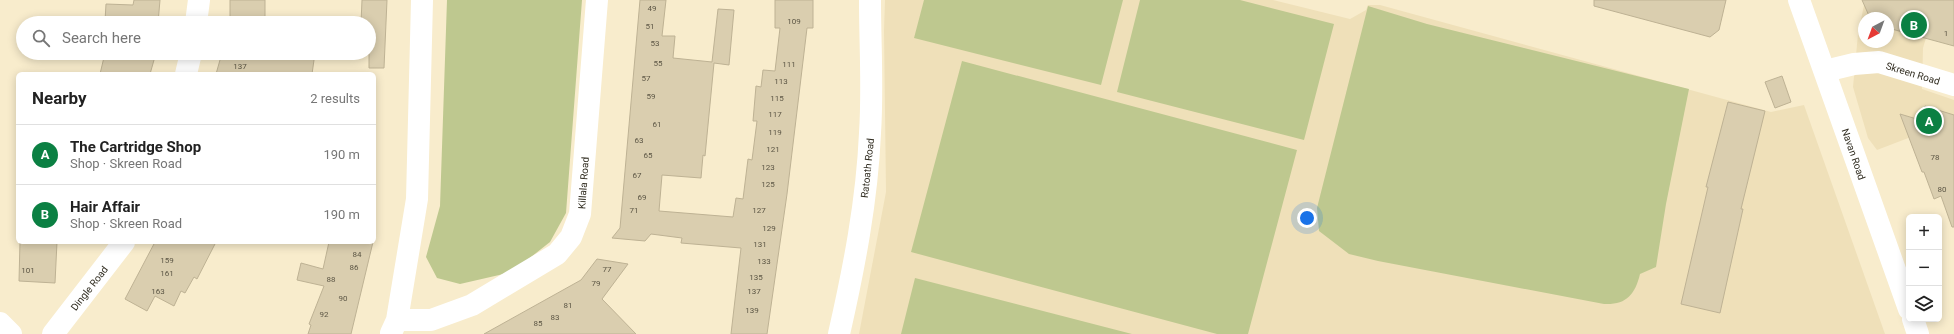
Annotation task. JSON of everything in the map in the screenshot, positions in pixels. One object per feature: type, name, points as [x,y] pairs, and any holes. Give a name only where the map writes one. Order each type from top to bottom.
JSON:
[{"type":"street","points":[[197,16],[199,0]]},
{"type":"street","name":"Killala Road","points":[[422,0],[417,199],[394,327],[431,320],[472,305],[557,254],[571,237],[580,214],[597,0]]},
{"type":"street","name":"Ratoath Road","points":[[839,334],[854,266],[863,206],[870,133],[870,0]]},
{"type":"street","name":"Navan Road","points":[[1800,0],[1906,300]]},
{"type":"street","points":[[186,72],[189,60]]},
{"type":"street","name":"Skreen Road","points":[[1825,71],[1854,64],[1879,62],[1954,85]]},
{"type":"street","name":"Dingle Road","points":[[52,334],[122,244]]},
{"type":"street","points":[[1914,322],[1918,334]]},
{"type":"street","points":[[0,323],[11,334]]},
{"type":"shaded area","points":[[885,0],[1273,0],[1350,19],[1366,10],[1368,5],[1380,5],[1771,112],[1804,105],[1885,334],[859,334],[886,192]]},
{"type":"shaded area","points":[[1864,5],[1932,18],[1923,48],[1922,89],[1954,100],[1954,133],[1937,127],[1877,150],[1868,138],[1853,87],[1858,34],[1858,48],[1894,48],[1894,12],[1863,12]]},
{"type":"green space","points":[[447,0],[582,0],[566,213],[550,242],[512,272],[460,284],[437,278],[426,257],[440,206]]},
{"type":"green space","points":[[924,0],[1123,0],[1101,85],[914,38]]},
{"type":"green space","points":[[1140,0],[1240,0],[1334,24],[1304,140],[1117,92]]},
{"type":"green space","points":[[1368,6],[1427,24],[1689,89],[1666,204],[1656,267],[1640,274],[1635,288],[1628,297],[1618,303],[1604,304],[1378,261],[1349,254],[1319,231],[1317,208]]},
{"type":"green space","points":[[962,61],[1297,150],[1248,334],[1217,334],[911,252]]},
{"type":"green space","points":[[915,278],[1132,334],[901,334]]},
{"type":"building","points":[[134,0],[160,0],[159,16],[105,16],[106,4],[133,5]]},
{"type":"building","points":[[230,0],[265,0],[265,16],[230,16]]},
{"type":"building","points":[[362,0],[387,0],[384,68],[369,68],[369,60],[376,60],[376,16],[361,16]]},
{"type":"building","points":[[640,0],[666,0],[662,36],[675,36],[673,58],[712,62],[718,9],[734,10],[729,65],[714,63],[705,156],[703,155],[701,178],[662,175],[659,211],[733,217],[736,198],[743,199],[748,159],[752,160],[757,121],[753,121],[756,86],[761,87],[763,70],[775,71],[780,28],[775,28],[775,0],[813,0],[813,28],[807,28],[787,194],[767,334],[731,334],[741,248],[681,243],[682,238],[651,234],[645,241],[612,238],[620,228]]},
{"type":"building","points":[[1594,0],[1726,0],[1719,30],[1710,37],[1594,6]]},
{"type":"building","points":[[1862,0],[1954,0],[1954,46],[1894,30],[1894,12],[1867,12]]},
{"type":"building","points":[[103,60],[154,60],[151,72],[100,72]]},
{"type":"building","points":[[220,60],[314,60],[312,72],[217,72]]},
{"type":"building","points":[[1782,76],[1791,102],[1775,108],[1765,82]]},
{"type":"building","points":[[1728,102],[1765,111],[1741,209],[1743,209],[1720,313],[1681,304],[1708,187],[1706,187]]},
{"type":"building","points":[[1925,106],[1954,115],[1954,227],[1952,227],[1941,196],[1934,199],[1900,114],[1920,120]]},
{"type":"building","points":[[20,244],[57,244],[55,283],[19,281]]},
{"type":"building","points":[[154,244],[215,244],[197,279],[194,277],[185,293],[181,291],[174,306],[155,296],[147,311],[125,299]]},
{"type":"building","points":[[329,244],[373,244],[351,334],[308,334],[311,325],[309,324],[324,286],[297,280],[301,263],[323,269]]},
{"type":"building","points":[[597,259],[628,264],[602,299],[636,334],[484,334],[581,280]]},
{"type":"place","name":"Hair Affair","points":[[1914,25]]},
{"type":"place","name":"The Cartridge Shop","points":[[1929,121]]}]
